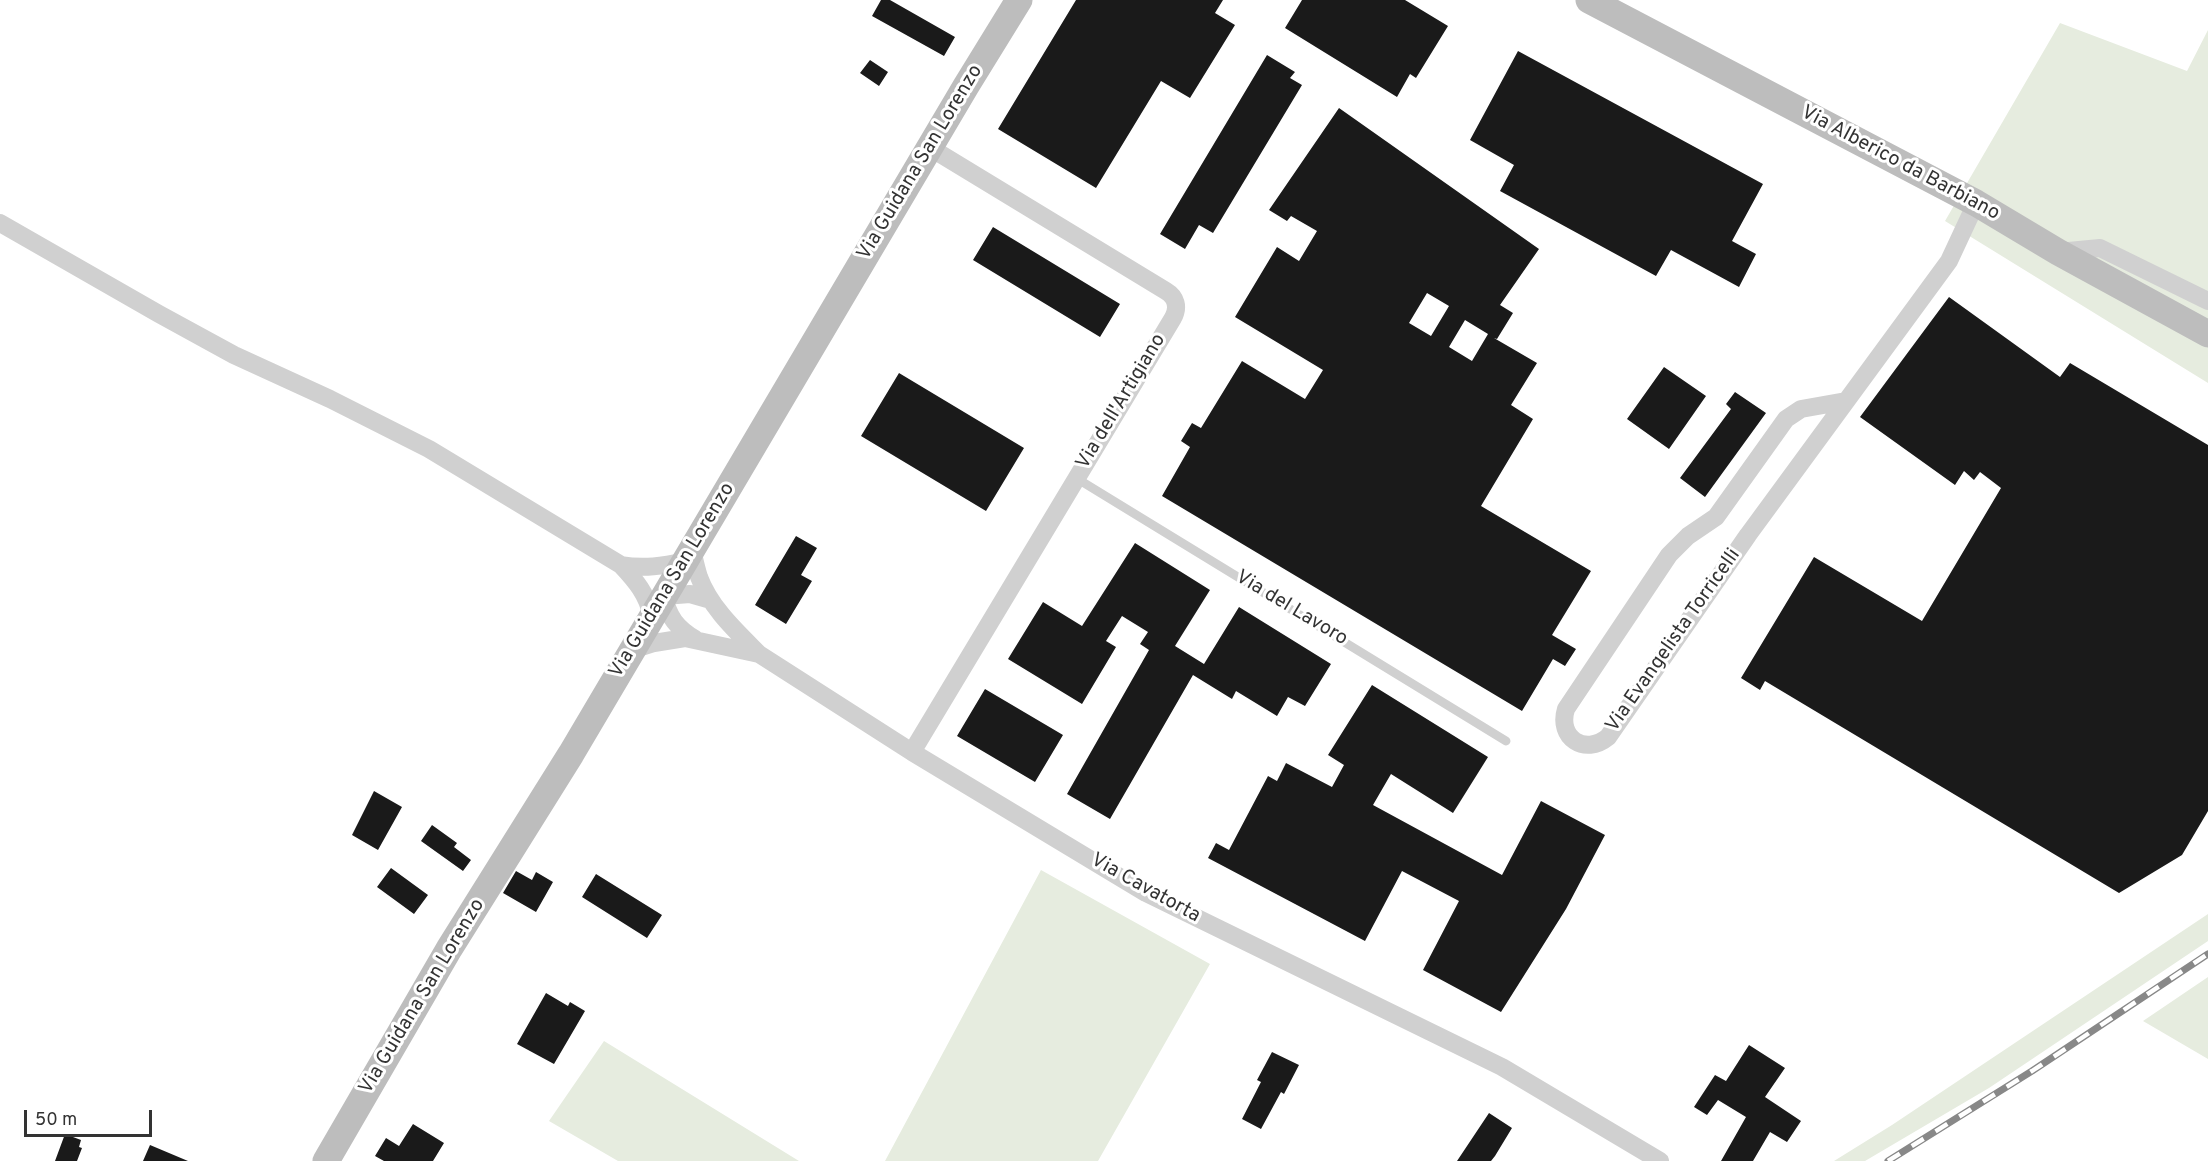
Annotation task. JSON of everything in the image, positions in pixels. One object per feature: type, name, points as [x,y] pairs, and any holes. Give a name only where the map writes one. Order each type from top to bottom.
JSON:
[{"type":"street","name":"Via Guidana San Lorenzo","points":[[326,1161],[449,949],[571,754],[929,147],[1019,0]]},
{"type":"street","name":"Via Alberico da Barbiano","points":[[1589,0],[1976,203],[2058,252],[2208,334]]},
{"type":"street","name":"Via dell'Artigiano","points":[[912,752],[1176,313],[1174,297],[1166,291],[929,147]]},
{"type":"street","name":"Via Evangelista Torricelli","points":[[1846,401],[1801,410],[1786,419],[1716,517],[1688,536],[1670,555],[1566,709],[1564,725],[1572,739],[1586,746],[1601,742],[1608,737],[1748,535],[1949,261],[1976,203]]},
{"type":"street","points":[[0,223],[234,355],[330,399],[429,449],[621,565],[644,592],[649,602],[667,611],[682,631],[695,639]]},
{"type":"street","points":[[2058,252],[2100,248],[2208,301]]},
{"type":"street","points":[[621,565],[638,568],[662,566],[689,555],[711,600],[735,630],[759,654]]},
{"type":"street","points":[[658,606],[690,594],[711,600]]},
{"type":"street","name":"Via Cavatorta","points":[[632,651],[654,643],[686,638],[759,654],[912,752],[1146,893],[1502,1068],[1660,1161]]},
{"type":"lane","name":"Via del Lavoro","points":[[1076,478],[1506,741]]},
{"type":"shaded area","points":[[2060,23],[2187,71],[2208,30],[2208,383],[1945,221]]},
{"type":"shaded area","points":[[1041,870],[1210,964],[1098,1161],[885,1161]]},
{"type":"shaded area","points":[[2208,914],[2208,941],[1989,1088],[1865,1161],[1834,1161],[1892,1125]]},
{"type":"shaded area","points":[[2208,977],[2208,1059],[2143,1021]]},
{"type":"shaded area","points":[[604,1041],[799,1161],[618,1161],[549,1121]]},
{"type":"building","points":[[881,0],[890,0],[955,37],[944,56],[872,16]]},
{"type":"building","points":[[1076,0],[1223,0],[1215,13],[1235,25],[1190,98],[1161,81],[1096,188],[998,129]]},
{"type":"building","points":[[1302,0],[1405,0],[1448,26],[1416,78],[1410,74],[1397,97],[1285,28]]},
{"type":"building","points":[[1518,51],[1763,184],[1732,241],[1756,254],[1739,287],[1671,250],[1656,276],[1500,191],[1514,165],[1470,140]]},
{"type":"building","points":[[1267,55],[1295,72],[1290,78],[1302,85],[1213,233],[1199,225],[1185,249],[1160,234]]},
{"type":"building","points":[[870,60],[888,72],[879,86],[860,73]]},
{"type":"building","points":[[1339,108],[1539,249],[1500,305],[1513,313],[1497,339],[1494,338],[1537,363],[1511,405],[1533,419],[1481,506],[1591,571],[1552,635],[1576,649],[1565,666],[1553,659],[1522,711],[1162,496],[1190,447],[1181,441],[1192,423],[1201,428],[1242,361],[1305,399],[1323,370],[1235,317],[1277,247],[1299,261],[1317,231],[1291,216],[1287,221],[1269,210]],"holes":[[[1427,293],[1449,306],[1431,336],[1409,323]],[[1465,320],[1488,334],[1472,361],[1449,347]]]},
{"type":"building","points":[[993,227],[1120,304],[1100,337],[973,260]]},
{"type":"building","points":[[1949,297],[2060,377],[2070,363],[2208,445],[2208,811],[2182,855],[2119,893],[1765,681],[1760,690],[1741,678],[1814,557],[1922,621],[2001,488],[1980,472],[1974,480],[1964,471],[1955,485],[1860,417]]},
{"type":"building","points":[[1664,367],[1706,396],[1669,449],[1627,419]]},
{"type":"building","points":[[899,373],[1024,448],[986,511],[861,436]]},
{"type":"building","points":[[1735,392],[1766,413],[1705,497],[1680,478],[1731,409],[1726,404]]},
{"type":"building","points":[[796,536],[817,548],[801,575],[812,581],[786,624],[755,605]]},
{"type":"building","points":[[1135,543],[1210,590],[1175,646],[1204,664],[1239,607],[1331,664],[1305,706],[1288,697],[1277,716],[1236,691],[1232,699],[1193,675],[1110,819],[1067,794],[1149,650],[1140,644],[1148,632],[1122,616],[1106,641],[1116,647],[1082,704],[1008,659],[1043,602],[1082,626]]},
{"type":"building","points":[[1372,685],[1488,757],[1453,813],[1391,774],[1373,805],[1502,875],[1541,801],[1605,835],[1566,909],[1501,1012],[1423,970],[1459,901],[1402,871],[1365,941],[1208,858],[1216,843],[1229,850],[1268,776],[1277,781],[1286,763],[1332,787],[1344,765],[1328,755]]},
{"type":"building","points":[[985,689],[1063,735],[1035,782],[957,736]]},
{"type":"building","points":[[374,791],[402,807],[378,850],[352,835]]},
{"type":"building","points":[[432,825],[457,843],[454,847],[471,860],[463,871],[421,841]]},
{"type":"building","points":[[391,868],[428,895],[414,914],[377,887]]},
{"type":"building","points":[[516,871],[532,880],[536,872],[553,882],[536,912],[503,893]]},
{"type":"building","points":[[596,874],[662,915],[647,938],[582,897]]},
{"type":"building","points":[[546,993],[568,1006],[570,1002],[585,1011],[554,1064],[517,1044]]},
{"type":"building","points":[[1749,1045],[1785,1068],[1765,1097],[1801,1121],[1787,1142],[1770,1132],[1753,1161],[1721,1161],[1746,1117],[1718,1100],[1707,1115],[1694,1107],[1715,1075],[1726,1081]]},
{"type":"building","points":[[1272,1052],[1299,1065],[1284,1094],[1281,1092],[1261,1129],[1242,1119],[1261,1082],[1257,1080]]},
{"type":"building","points":[[1489,1113],[1512,1128],[1495,1156],[1491,1161],[1457,1161]]},
{"type":"building","points":[[413,1124],[444,1143],[433,1161],[384,1161],[375,1156],[386,1138],[399,1146]]},
{"type":"building","points":[[65,1134],[81,1140],[79,1147],[82,1148],[77,1161],[55,1161]]},
{"type":"building","points":[[150,1145],[188,1161],[143,1161]]},
{"type":"railway","points":[[1888,1161],[2032,1071],[2208,954]]}]
